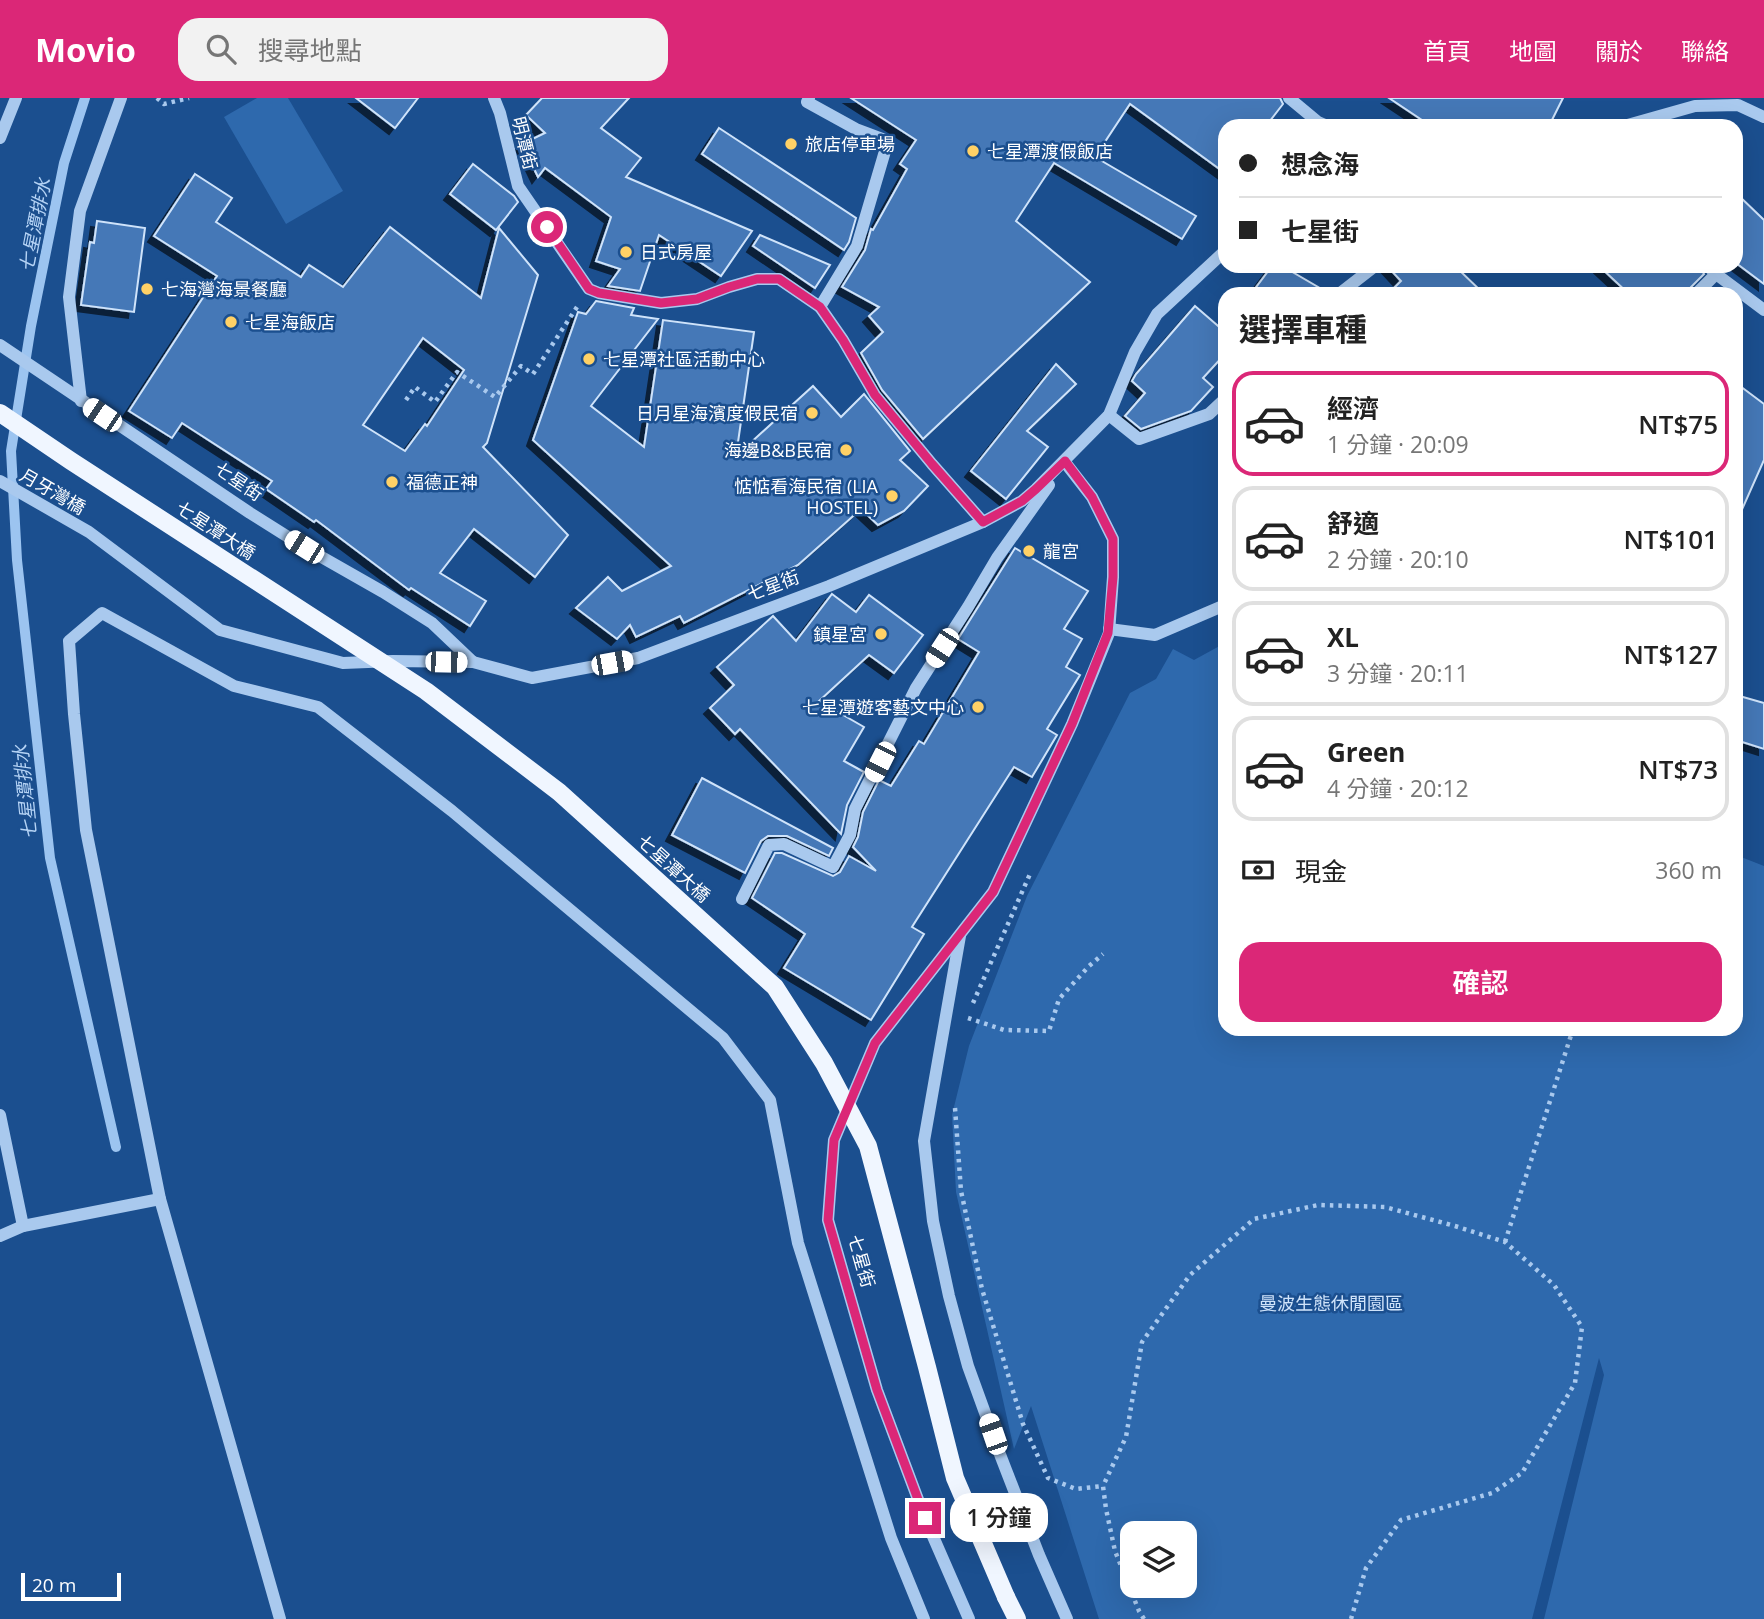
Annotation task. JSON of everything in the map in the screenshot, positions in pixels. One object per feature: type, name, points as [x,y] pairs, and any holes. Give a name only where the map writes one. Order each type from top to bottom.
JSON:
[{"type":"main road","name":"七星潭大橋","points":[[0,413],[426,691],[559,792],[775,987],[824,1063],[868,1146],[955,1478],[1017,1619]]},
{"type":"street","points":[[0,138],[16,98]]},
{"type":"street","points":[[81,401],[69,297],[80,211],[121,98]]},
{"type":"street","name":"明潭街","points":[[494,98],[518,186],[589,289]]},
{"type":"street","points":[[809,98],[807,102],[856,129],[888,141],[857,246],[820,307]]},
{"type":"street","points":[[1289,98],[1313,119]]},
{"type":"street","points":[[1649,119],[1695,106],[1738,105],[1764,117]]},
{"type":"street","name":"七星街","points":[[89,532],[220,629],[343,663],[473,662],[532,678],[638,658],[829,586],[983,522],[1022,501],[1065,461],[1108,415],[1135,352],[1157,314],[1218,257]]},
{"type":"street","points":[[1348,287],[1366,273]]},
{"type":"street","points":[[1716,273],[1734,287]]},
{"type":"street","points":[[589,289],[661,303],[697,299],[757,279],[779,279],[820,307],[875,395],[983,522]]},
{"type":"street","points":[[1743,294],[1764,310]]},
{"type":"street","name":"七星街","points":[[0,345],[250,513],[432,623],[473,662]]},
{"type":"street","points":[[1108,415],[1139,439],[1209,414],[1218,406]]},
{"type":"street","points":[[742,899],[769,845],[784,844],[833,867],[850,835],[855,809],[916,688],[997,558],[1065,461]]},
{"type":"street","name":"七星街","points":[[969,1619],[925,1518],[877,1390],[828,1220],[834,1140],[875,1043],[993,892],[1072,724],[1109,629],[1113,539],[1092,497],[1065,461]]},
{"type":"street","name":"月牙灣橋","points":[[0,481],[89,532]]},
{"type":"street","points":[[1109,629],[1155,635],[1218,607]]},
{"type":"street","points":[[280,1619],[160,1199],[86,830],[69,641],[102,613],[234,685],[318,707],[452,811],[723,1038],[770,1100],[798,1243],[891,1538],[924,1619]]},
{"type":"street","name":"七星街","points":[[961,933],[924,1142],[933,1221],[968,1366],[1039,1555],[1067,1619]]},
{"type":"street","points":[[0,1115],[23,1226]]},
{"type":"street","points":[[0,1236],[23,1226],[160,1199]]},
{"type":"path","points":[[157,98],[164,104],[189,98]]},
{"type":"path","points":[[406,400],[415,387],[435,402],[457,372],[495,397],[521,366],[533,374],[589,289]]},
{"type":"path","points":[[967,1018],[1004,1030],[1049,1031],[1059,999],[1103,954]]},
{"type":"path","points":[[1505,1242],[1571,1036]]},
{"type":"path","points":[[957,1096],[955,1109],[961,1191],[982,1289],[1023,1424],[1048,1478],[1076,1489],[1103,1486]]},
{"type":"path","points":[[1144,1619],[1115,1551],[1103,1486],[1126,1437],[1142,1342],[1190,1275],[1254,1219],[1318,1205],[1385,1207],[1505,1242],[1554,1285],[1582,1327],[1575,1383],[1522,1473],[1492,1493],[1401,1520],[1366,1568],[1351,1619]]},
{"type":"green space","points":[[257,98],[288,98],[343,191],[286,224],[224,117]]},
{"type":"green space","name":"曼波生態休閒園區","points":[[1218,647],[1218,1036],[1743,1036],[1743,858],[1764,866],[1764,1619],[1544,1619],[1604,1375],[1599,1358],[1532,1619],[1099,1619],[1031,1406],[1014,1449],[956,1192],[952,1115],[969,1046],[1027,896],[1130,693],[1156,679],[1173,649],[1194,660]]},
{"type":"building","points":[[356,98],[418,98],[395,128]]},
{"type":"building","points":[[542,98],[629,98],[601,128],[641,158],[626,177],[752,231],[721,276],[659,235],[640,291],[608,286],[620,269],[596,261],[611,217],[545,168],[538,177],[522,144],[545,133],[526,115]]},
{"type":"building","points":[[851,98],[1280,98],[1283,104],[1271,119],[1218,119],[1218,168],[1130,104],[1095,157],[1196,216],[1182,239],[1054,163],[1016,221],[1090,282],[923,439],[882,390],[861,353],[883,332],[869,316],[879,307],[842,287],[865,250],[871,229],[873,230],[907,169],[900,164],[916,140]]},
{"type":"building","points":[[1389,98],[1563,98],[1552,119],[1420,119]]},
{"type":"building","points":[[719,128],[856,218],[844,250],[702,154]]},
{"type":"building","points":[[473,164],[518,202],[496,230],[450,194]]},
{"type":"building","points":[[195,174],[232,198],[216,222],[301,277],[309,265],[343,287],[390,227],[481,298],[499,228],[538,275],[487,443],[483,447],[568,535],[535,577],[474,529],[440,573],[486,601],[470,626],[411,588],[409,590],[316,520],[314,522],[266,489],[272,481],[182,423],[172,438],[129,411],[217,276],[154,236]],"holes":[[[423,338],[464,370],[427,426],[425,424],[405,451],[363,425]]]},
{"type":"building","points":[[1743,200],[1764,220],[1764,284],[1743,268]]},
{"type":"building","points":[[97,221],[145,228],[134,312],[81,305],[90,242],[94,243]]},
{"type":"building","points":[[760,235],[830,265],[815,288],[753,246]]},
{"type":"building","points":[[1267,273],[1294,273],[1318,287],[1256,287]]},
{"type":"building","points":[[1394,273],[1462,273],[1477,287],[1395,287],[1401,281]]},
{"type":"building","points":[[1606,273],[1704,274],[1691,287],[1622,287]]},
{"type":"building","points":[[596,301],[634,308],[631,315],[658,319],[591,406],[644,447],[663,320],[754,332],[736,456],[813,386],[841,417],[864,394],[910,451],[900,460],[928,486],[904,511],[878,525],[861,509],[798,565],[684,623],[680,616],[636,637],[630,625],[617,639],[576,608],[608,577],[622,591],[671,566],[533,440],[578,312],[586,314]]},
{"type":"building","points":[[1195,306],[1218,326],[1218,362],[1203,378],[1213,387],[1191,411],[1141,429],[1125,416],[1145,393],[1132,381]]},
{"type":"building","points":[[1056,364],[1076,384],[1027,431],[1048,447],[1006,499],[971,471]]},
{"type":"building","points":[[1743,388],[1764,404],[1764,460],[1743,507]]},
{"type":"building","points":[[1015,548],[1088,591],[1064,629],[1082,639],[1066,667],[1080,675],[1047,729],[1057,735],[1032,777],[1014,767],[912,927],[924,934],[871,1020],[784,968],[805,934],[752,898],[775,853],[782,853],[833,876],[840,872],[849,856],[876,871],[853,847],[863,812],[879,780],[891,786],[919,741],[924,744],[979,652],[958,639]]},
{"type":"building","points":[[832,594],[856,612],[869,595],[923,635],[894,673],[869,655],[819,701],[864,727],[844,761],[864,772],[847,805],[841,834],[740,729],[735,734],[710,708],[734,685],[717,667],[773,616],[796,641]]},
{"type":"building","points":[[1743,697],[1764,703],[1764,749],[1743,742]]},
{"type":"building","points":[[702,778],[833,848],[829,856],[787,836],[768,836],[761,841],[745,873],[672,835]]},
{"type":"waterway","name":"七星潭排水","points":[[85,98],[64,163],[31,326],[11,451],[17,560],[50,858],[116,1147]]},
{"type":"place","name":"旅店停車場","points":[[791,144]]},
{"type":"place","name":"七星潭渡假飯店","points":[[973,151]]},
{"type":"place","name":"日式房屋","points":[[626,252]]},
{"type":"place","name":"七海灣海景餐廳","points":[[147,289]]},
{"type":"place","name":"七星海飯店","points":[[231,322]]},
{"type":"place","name":"七星潭社區活動中心","points":[[589,359]]},
{"type":"place","name":"日月星海濱度假民宿","points":[[812,413]]},
{"type":"place","name":"海邊B&B民宿","points":[[846,450]]},
{"type":"place","name":"福德正神","points":[[392,482]]},
{"type":"place","name":"惦惦看海民宿 (LIA HOSTEL)","points":[[892,496]]},
{"type":"place","name":"龍宮","points":[[1029,551]]},
{"type":"place","name":"鎮星宮","points":[[881,634]]},
{"type":"place","name":"七星潭遊客藝文中心","points":[[978,707]]},
{"type":"route","points":[[547,227],[589,289],[599,293],[661,303],[697,299],[757,279],[779,279],[820,307],[875,395],[983,522],[1022,501],[1065,461],[1092,497],[1113,539],[1108,633],[1072,724],[993,892],[875,1043],[834,1140],[828,1220],[877,1390],[925,1518]]}]
